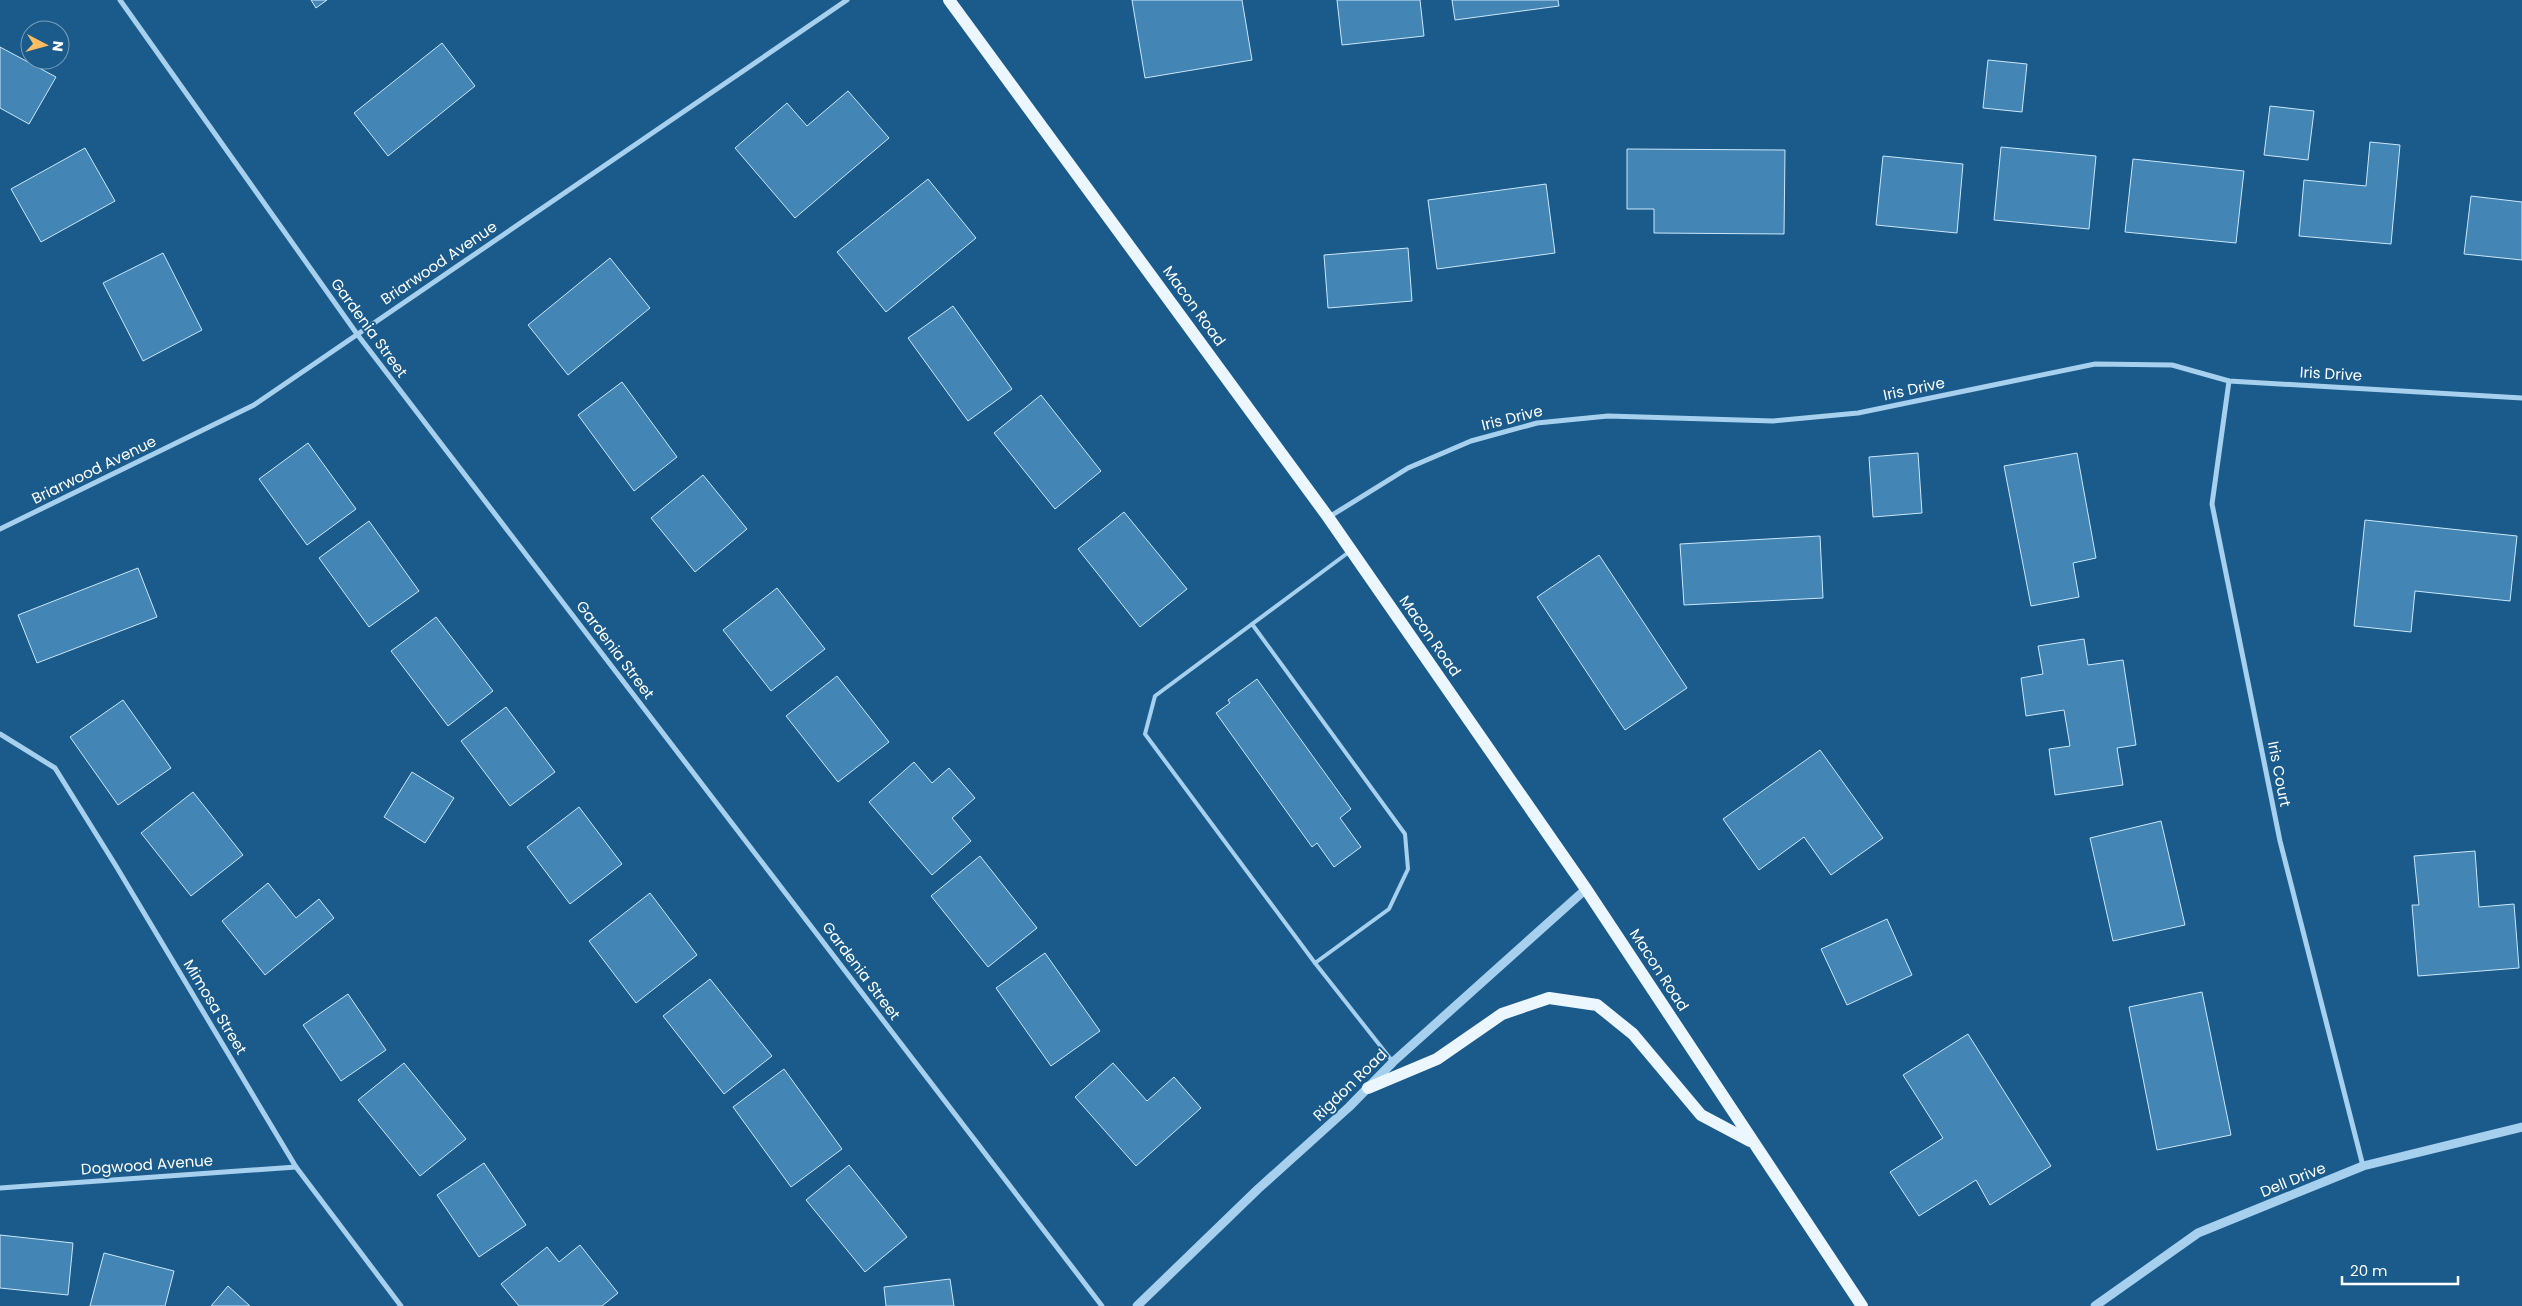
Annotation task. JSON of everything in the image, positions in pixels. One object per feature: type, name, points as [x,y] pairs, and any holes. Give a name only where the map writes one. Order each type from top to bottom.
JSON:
[{"type":"main road","name":"Macon Road","points":[[949,0],[1352,550],[1586,889],[1862,1306]]},
{"type":"main road","points":[[1368,1088],[1437,1059],[1502,1014],[1549,998],[1597,1005],[1633,1034],[1701,1115],[1753,1142]]},
{"type":"street","name":"Gardenia Street","points":[[120,0],[357,334],[1102,1306]]},
{"type":"street","name":"Briarwood Avenue","points":[[0,529],[254,405],[847,0]]},
{"type":"street","name":"Iris Drive","points":[[1328,517],[1408,468],[1471,441],[1537,423],[1608,416],[1773,421],[1858,413],[2095,364],[2172,365],[2229,381],[2522,398]]},
{"type":"street","name":"Iris Court","points":[[2229,381],[2212,504],[2280,841],[2364,1166]]},
{"type":"street","name":"Mimosa Street","points":[[0,734],[55,768],[116,866],[296,1167],[401,1306]]},
{"type":"street","name":"Rigdon Road","points":[[1137,1306],[1368,1088],[1393,1062],[1586,889]]},
{"type":"street","name":"Dell Drive","points":[[2095,1306],[2198,1232],[2364,1166],[2522,1127]]},
{"type":"street","name":"Dogwood Avenue","points":[[0,1188],[296,1167]]},
{"type":"lane","points":[[1352,550],[1155,696],[1145,734],[1315,963],[1393,1062]]},
{"type":"lane","points":[[1252,624],[1405,834],[1408,869],[1389,909],[1315,963]]},
{"type":"building","points":[[311,0],[327,0],[316,8]]},
{"type":"building","points":[[1132,0],[1242,0],[1252,60],[1145,78]]},
{"type":"building","points":[[1337,0],[1420,0],[1424,36],[1342,45]]},
{"type":"building","points":[[1452,0],[1558,0],[1559,6],[1455,20]]},
{"type":"building","points":[[442,43],[475,86],[388,156],[354,113]]},
{"type":"building","points":[[0,47],[20,58],[20,70],[43,70],[56,77],[29,124],[0,108]]},
{"type":"building","points":[[1988,60],[2027,64],[2022,112],[1983,108]]},
{"type":"building","points":[[848,91],[889,138],[795,218],[735,148],[787,103],[807,126]]},
{"type":"building","points":[[2270,106],[2314,111],[2308,160],[2264,155]]},
{"type":"building","points":[[2370,142],[2400,145],[2391,244],[2299,236],[2304,180],[2366,186]]},
{"type":"building","points":[[2001,147],[2096,156],[2089,229],[1994,220]]},
{"type":"building","points":[[85,148],[115,201],[41,242],[11,189]]},
{"type":"building","points":[[1627,149],[1785,150],[1784,234],[1654,233],[1654,209],[1627,209]]},
{"type":"building","points":[[1883,156],[1963,164],[1957,233],[1876,225]]},
{"type":"building","points":[[2133,159],[2244,171],[2236,243],[2125,232]]},
{"type":"building","points":[[928,179],[976,238],[886,312],[837,252]]},
{"type":"building","points":[[1546,184],[1555,253],[1437,269],[1428,200]]},
{"type":"building","points":[[2471,196],[2522,202],[2522,260],[2464,254]]},
{"type":"building","points":[[1408,248],[1412,301],[1328,308],[1324,255]]},
{"type":"building","points":[[163,253],[202,330],[143,361],[103,283]]},
{"type":"building","points":[[610,258],[650,308],[568,375],[528,325]]},
{"type":"building","points":[[953,306],[1012,389],[968,421],[908,338]]},
{"type":"building","points":[[622,382],[677,457],[634,491],[578,415]]},
{"type":"building","points":[[1041,395],[1101,471],[1055,509],[994,433]]},
{"type":"building","points":[[308,443],[356,509],[307,545],[259,479]]},
{"type":"building","points":[[1918,453],[1922,513],[1873,517],[1869,457]]},
{"type":"building","points":[[2077,453],[2096,558],[2073,563],[2079,597],[2031,606],[2004,466]]},
{"type":"building","points":[[703,475],[747,529],[695,572],[651,518]]},
{"type":"building","points":[[1124,512],[1187,589],[1140,627],[1078,549]]},
{"type":"building","points":[[2365,520],[2517,536],[2510,601],[2415,591],[2411,632],[2354,626]]},
{"type":"building","points":[[369,521],[419,591],[369,627],[319,558]]},
{"type":"building","points":[[1820,536],[1823,598],[1684,605],[1680,544]]},
{"type":"building","points":[[1599,555],[1687,688],[1625,730],[1537,597]]},
{"type":"building","points":[[138,568],[157,617],[37,663],[18,615]]},
{"type":"building","points":[[777,588],[825,649],[771,691],[723,630]]},
{"type":"building","points":[[436,617],[493,691],[448,726],[391,651]]},
{"type":"building","points":[[2084,639],[2088,665],[2123,660],[2136,745],[2117,748],[2123,785],[2055,795],[2049,749],[2070,746],[2064,710],[2026,716],[2021,678],[2043,674],[2038,646]]},
{"type":"building","points":[[837,676],[889,742],[838,782],[786,716]]},
{"type":"building","points":[[1257,679],[1351,809],[1340,818],[1361,847],[1334,867],[1317,843],[1312,847],[1216,713],[1230,703],[1228,700]]},
{"type":"building","points":[[123,700],[171,768],[118,805],[70,737]]},
{"type":"building","points":[[506,707],[555,772],[510,806],[461,741]]},
{"type":"building","points":[[1820,750],[1883,838],[1831,875],[1804,837],[1759,870],[1723,819]]},
{"type":"building","points":[[914,762],[932,783],[949,768],[975,798],[952,818],[971,841],[932,875],[869,802]]},
{"type":"building","points":[[412,772],[454,798],[425,843],[384,817]]},
{"type":"building","points":[[193,792],[243,855],[191,896],[141,833]]},
{"type":"building","points":[[579,807],[622,864],[570,904],[527,847]]},
{"type":"building","points":[[2161,821],[2185,925],[2113,941],[2090,838]]},
{"type":"building","points":[[2475,851],[2479,907],[2514,904],[2519,968],[2418,976],[2412,905],[2419,905],[2414,856]]},
{"type":"building","points":[[980,856],[1037,928],[988,967],[931,896]]},
{"type":"building","points":[[268,883],[296,918],[319,899],[334,918],[265,975],[222,921]]},
{"type":"building","points":[[650,893],[697,955],[636,1003],[589,941]]},
{"type":"building","points":[[1887,919],[1912,975],[1847,1005],[1821,949]]},
{"type":"building","points":[[1045,953],[1100,1031],[1051,1066],[996,988]]},
{"type":"building","points":[[710,979],[772,1056],[724,1094],[663,1016]]},
{"type":"building","points":[[2202,992],[2231,1135],[2157,1150],[2129,1007]]},
{"type":"building","points":[[348,994],[386,1050],[341,1081],[303,1025]]},
{"type":"building","points":[[1968,1034],[2051,1166],[1990,1205],[1976,1180],[1919,1216],[1890,1172],[1943,1138],[1903,1075]]},
{"type":"building","points":[[404,1063],[466,1139],[420,1176],[358,1100]]},
{"type":"building","points":[[1113,1063],[1147,1101],[1174,1077],[1201,1108],[1136,1166],[1075,1097]]},
{"type":"building","points":[[784,1069],[842,1149],[791,1187],[733,1107]]},
{"type":"building","points":[[484,1163],[526,1225],[479,1257],[437,1195]]},
{"type":"building","points":[[849,1165],[907,1237],[865,1272],[806,1200]]},
{"type":"building","points":[[0,1235],[73,1243],[68,1295],[0,1288]]},
{"type":"building","points":[[580,1245],[618,1293],[602,1306],[519,1306],[501,1284],[547,1247],[559,1262]]},
{"type":"building","points":[[104,1253],[174,1271],[165,1306],[90,1306]]},
{"type":"building","points":[[950,1279],[954,1306],[886,1306],[884,1287]]},
{"type":"building","points":[[228,1286],[250,1306],[211,1306]]}]
